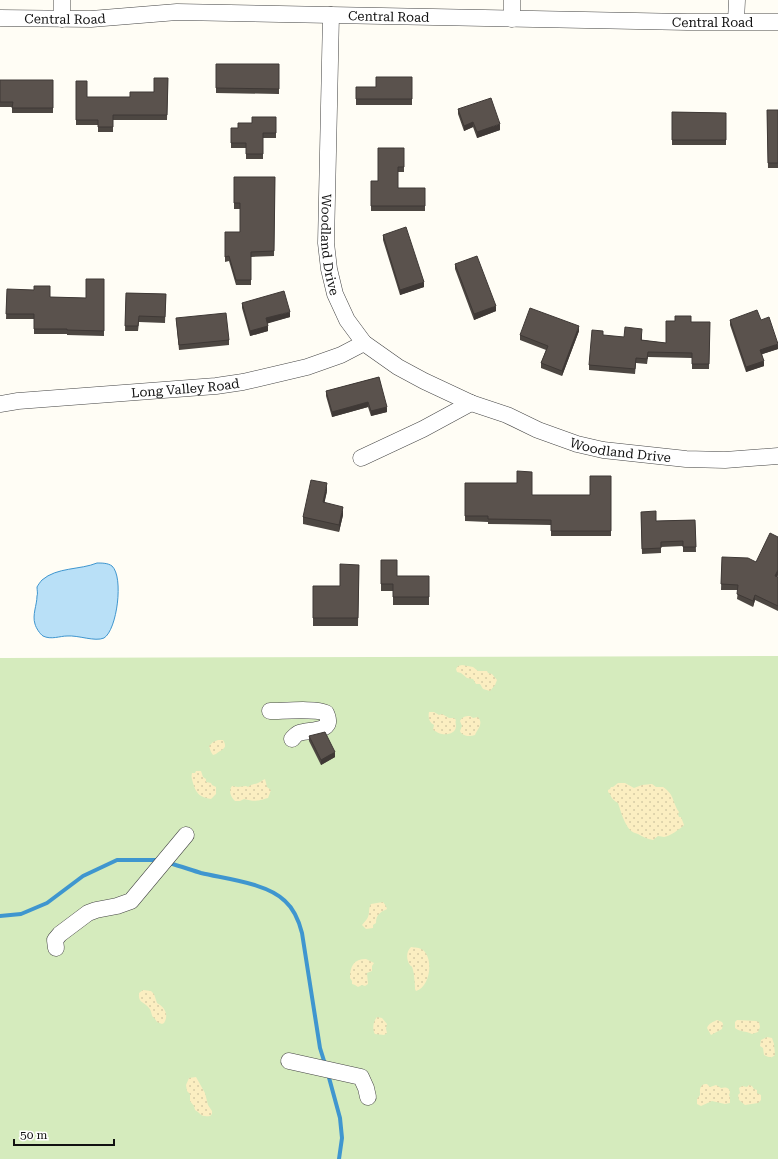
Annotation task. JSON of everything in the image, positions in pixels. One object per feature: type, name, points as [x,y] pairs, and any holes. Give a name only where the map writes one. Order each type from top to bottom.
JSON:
[{"type":"street","points":[[62,0],[62,19]]},
{"type":"street","points":[[512,0],[512,19]]},
{"type":"street","points":[[736,21],[737,0]]},
{"type":"street","name":"Central Road","points":[[0,18],[91,19],[177,12],[303,7],[331,15],[687,22],[778,22]]},
{"type":"street","name":"Woodland Drive","points":[[331,15],[326,243],[329,269],[335,294],[347,320],[364,343],[398,367],[424,381],[471,403],[507,415],[538,430],[577,444],[603,450],[686,459],[725,460],[778,456]]},
{"type":"street","name":"Long Valley Road","points":[[0,404],[18,401],[216,386],[243,382],[307,367],[341,355],[364,343]]},
{"type":"street","points":[[361,458],[423,429],[471,403]]},
{"type":"street","points":[[270,711],[313,710],[326,713],[328,721],[326,727],[321,730],[298,734],[292,739]]},
{"type":"street","points":[[56,948],[55,940],[72,924],[88,913],[126,904],[131,901],[182,840]]},
{"type":"street","points":[[289,1062],[361,1077],[368,1097]]},
{"type":"green space","points":[[778,656],[778,1159],[0,1159],[0,658]]},
{"type":"sand","points":[[462,665],[473,667],[478,671],[487,671],[488,673],[492,674],[497,680],[495,685],[490,691],[483,689],[480,684],[476,684],[473,679],[467,678],[461,673],[457,672],[456,669],[458,666]]},
{"type":"sand","points":[[429,712],[454,718],[456,720],[455,730],[449,734],[440,734],[433,730],[434,725],[429,720]]},
{"type":"sand","points":[[470,716],[473,718],[478,717],[480,720],[480,726],[475,735],[466,736],[460,731],[462,726],[460,721],[464,717]]},
{"type":"sand","points":[[218,740],[223,740],[225,746],[222,750],[213,755],[209,746]]},
{"type":"sand","points":[[196,771],[201,771],[203,777],[206,779],[206,782],[211,783],[216,787],[216,794],[211,799],[201,796],[197,792],[192,776],[192,773],[195,773]]},
{"type":"sand","points":[[265,779],[267,787],[271,790],[268,798],[256,801],[244,799],[235,801],[231,796],[230,790],[232,786],[248,787]]},
{"type":"sand","points":[[618,783],[625,783],[634,788],[652,784],[656,787],[663,787],[670,793],[679,812],[679,817],[681,817],[684,825],[669,836],[658,836],[653,840],[645,838],[630,830],[624,821],[618,803],[608,792],[611,787]]},
{"type":"sand","points":[[383,902],[387,909],[379,914],[373,928],[366,929],[362,925],[368,918],[371,904]]},
{"type":"sand","points":[[411,947],[423,950],[429,960],[429,972],[425,984],[416,991],[413,969],[407,958],[407,953]]},
{"type":"sand","points":[[366,959],[374,963],[372,966],[372,971],[367,973],[368,984],[358,987],[352,984],[350,978],[351,970],[358,960]]},
{"type":"sand","points":[[143,990],[151,991],[154,994],[157,1003],[164,1009],[166,1017],[164,1023],[162,1024],[157,1022],[152,1016],[150,1009],[140,1001],[139,993]]},
{"type":"sand","points":[[377,1017],[382,1018],[387,1024],[387,1033],[384,1035],[375,1034],[374,1032],[374,1023]]},
{"type":"sand","points":[[717,1020],[722,1022],[722,1029],[711,1035],[707,1028],[710,1024]]},
{"type":"sand","points":[[737,1020],[759,1022],[760,1027],[758,1032],[752,1034],[735,1028],[735,1022]]},
{"type":"sand","points":[[767,1037],[772,1038],[774,1044],[775,1055],[771,1057],[764,1055],[763,1048],[760,1046],[761,1040]]},
{"type":"sand","points":[[196,1077],[205,1093],[208,1105],[212,1111],[210,1116],[201,1115],[195,1110],[190,1101],[190,1094],[187,1091],[186,1085],[189,1078]]},
{"type":"sand","points":[[705,1084],[710,1087],[716,1085],[721,1088],[728,1088],[730,1092],[730,1103],[725,1104],[712,1101],[701,1106],[697,1104],[701,1087]]},
{"type":"sand","points":[[749,1085],[757,1090],[757,1093],[761,1095],[761,1100],[758,1103],[745,1105],[739,1100],[739,1088],[742,1086],[747,1087]]},
{"type":"water","points":[[97,563],[112,566],[116,572],[118,581],[115,615],[109,633],[104,638],[100,639],[71,636],[52,638],[43,636],[37,629],[34,621],[37,587],[42,580],[55,573]]},
{"type":"building","points":[[216,64],[279,64],[279,89],[216,88]]},
{"type":"building","points":[[376,77],[412,77],[412,99],[356,99],[356,87],[376,87]]},
{"type":"building","points":[[154,78],[168,78],[167,115],[113,115],[113,127],[98,127],[98,120],[76,120],[76,81],[87,81],[87,97],[130,97],[130,92],[154,92]]},
{"type":"building","points":[[0,80],[53,80],[53,108],[12,108],[13,102],[0,102]]},
{"type":"building","points":[[491,98],[500,124],[477,132],[473,122],[464,126],[458,109]]},
{"type":"building","points":[[767,110],[778,110],[778,163],[768,163]]},
{"type":"building","points":[[672,112],[726,113],[726,140],[672,140]]},
{"type":"building","points":[[252,117],[276,117],[276,133],[263,133],[263,154],[246,154],[246,143],[231,143],[231,128],[238,128],[238,123],[252,123]]},
{"type":"building","points":[[378,148],[404,148],[404,167],[398,167],[398,188],[425,188],[425,206],[371,206],[371,181],[378,181]]},
{"type":"building","points":[[234,177],[275,177],[274,251],[251,252],[251,280],[236,280],[229,256],[225,257],[225,232],[240,232],[240,203],[234,203]]},
{"type":"building","points":[[406,227],[424,282],[400,290],[383,235]]},
{"type":"building","points":[[477,256],[496,306],[474,314],[455,264]]},
{"type":"building","points":[[86,279],[104,279],[104,331],[34,329],[34,314],[6,314],[7,289],[34,290],[34,286],[50,286],[50,297],[86,298]]},
{"type":"building","points":[[284,291],[290,312],[266,318],[268,326],[250,331],[242,303]]},
{"type":"building","points":[[126,293],[166,294],[165,317],[139,316],[138,326],[125,326]]},
{"type":"building","points":[[530,308],[579,326],[562,371],[541,363],[548,346],[520,335]]},
{"type":"building","points":[[757,310],[761,320],[769,317],[778,344],[760,350],[764,361],[746,367],[730,320]]},
{"type":"building","points":[[226,313],[229,340],[179,345],[176,318]]},
{"type":"building","points":[[675,316],[691,316],[691,322],[710,322],[709,364],[692,364],[692,353],[648,352],[647,359],[636,358],[635,369],[589,365],[592,330],[603,331],[603,335],[624,337],[625,327],[642,329],[641,340],[666,343],[666,321],[675,321]]},
{"type":"building","points":[[379,377],[387,407],[371,411],[368,402],[332,412],[326,391]]},
{"type":"building","points":[[517,471],[532,472],[532,495],[590,495],[590,476],[611,476],[611,531],[551,531],[551,520],[488,519],[488,516],[465,516],[465,483],[517,483]]},
{"type":"building","points":[[311,480],[327,483],[323,502],[343,507],[339,525],[303,517]]},
{"type":"building","points":[[656,511],[656,521],[695,520],[696,547],[683,547],[683,541],[661,542],[661,548],[642,549],[641,512]]},
{"type":"building","points":[[770,533],[778,537],[778,570],[775,576],[778,577],[778,606],[755,595],[753,601],[737,594],[738,585],[721,584],[722,557],[748,558],[756,562]]},
{"type":"building","points":[[381,560],[397,560],[397,576],[429,576],[429,597],[393,597],[393,584],[381,584]]},
{"type":"building","points":[[340,564],[359,565],[358,618],[313,618],[313,586],[340,586]]},
{"type":"building","points":[[325,732],[335,752],[321,760],[309,736]]},
{"type":"waterway","points":[[0,916],[21,914],[47,903],[83,876],[117,860],[159,860]]},
{"type":"waterway","points":[[169,863],[201,873],[246,882],[268,890],[285,901],[291,908],[298,920],[302,933],[320,1048],[325,1064]]},
{"type":"waterway","points":[[328,1074],[340,1118],[342,1138],[339,1159]]}]
